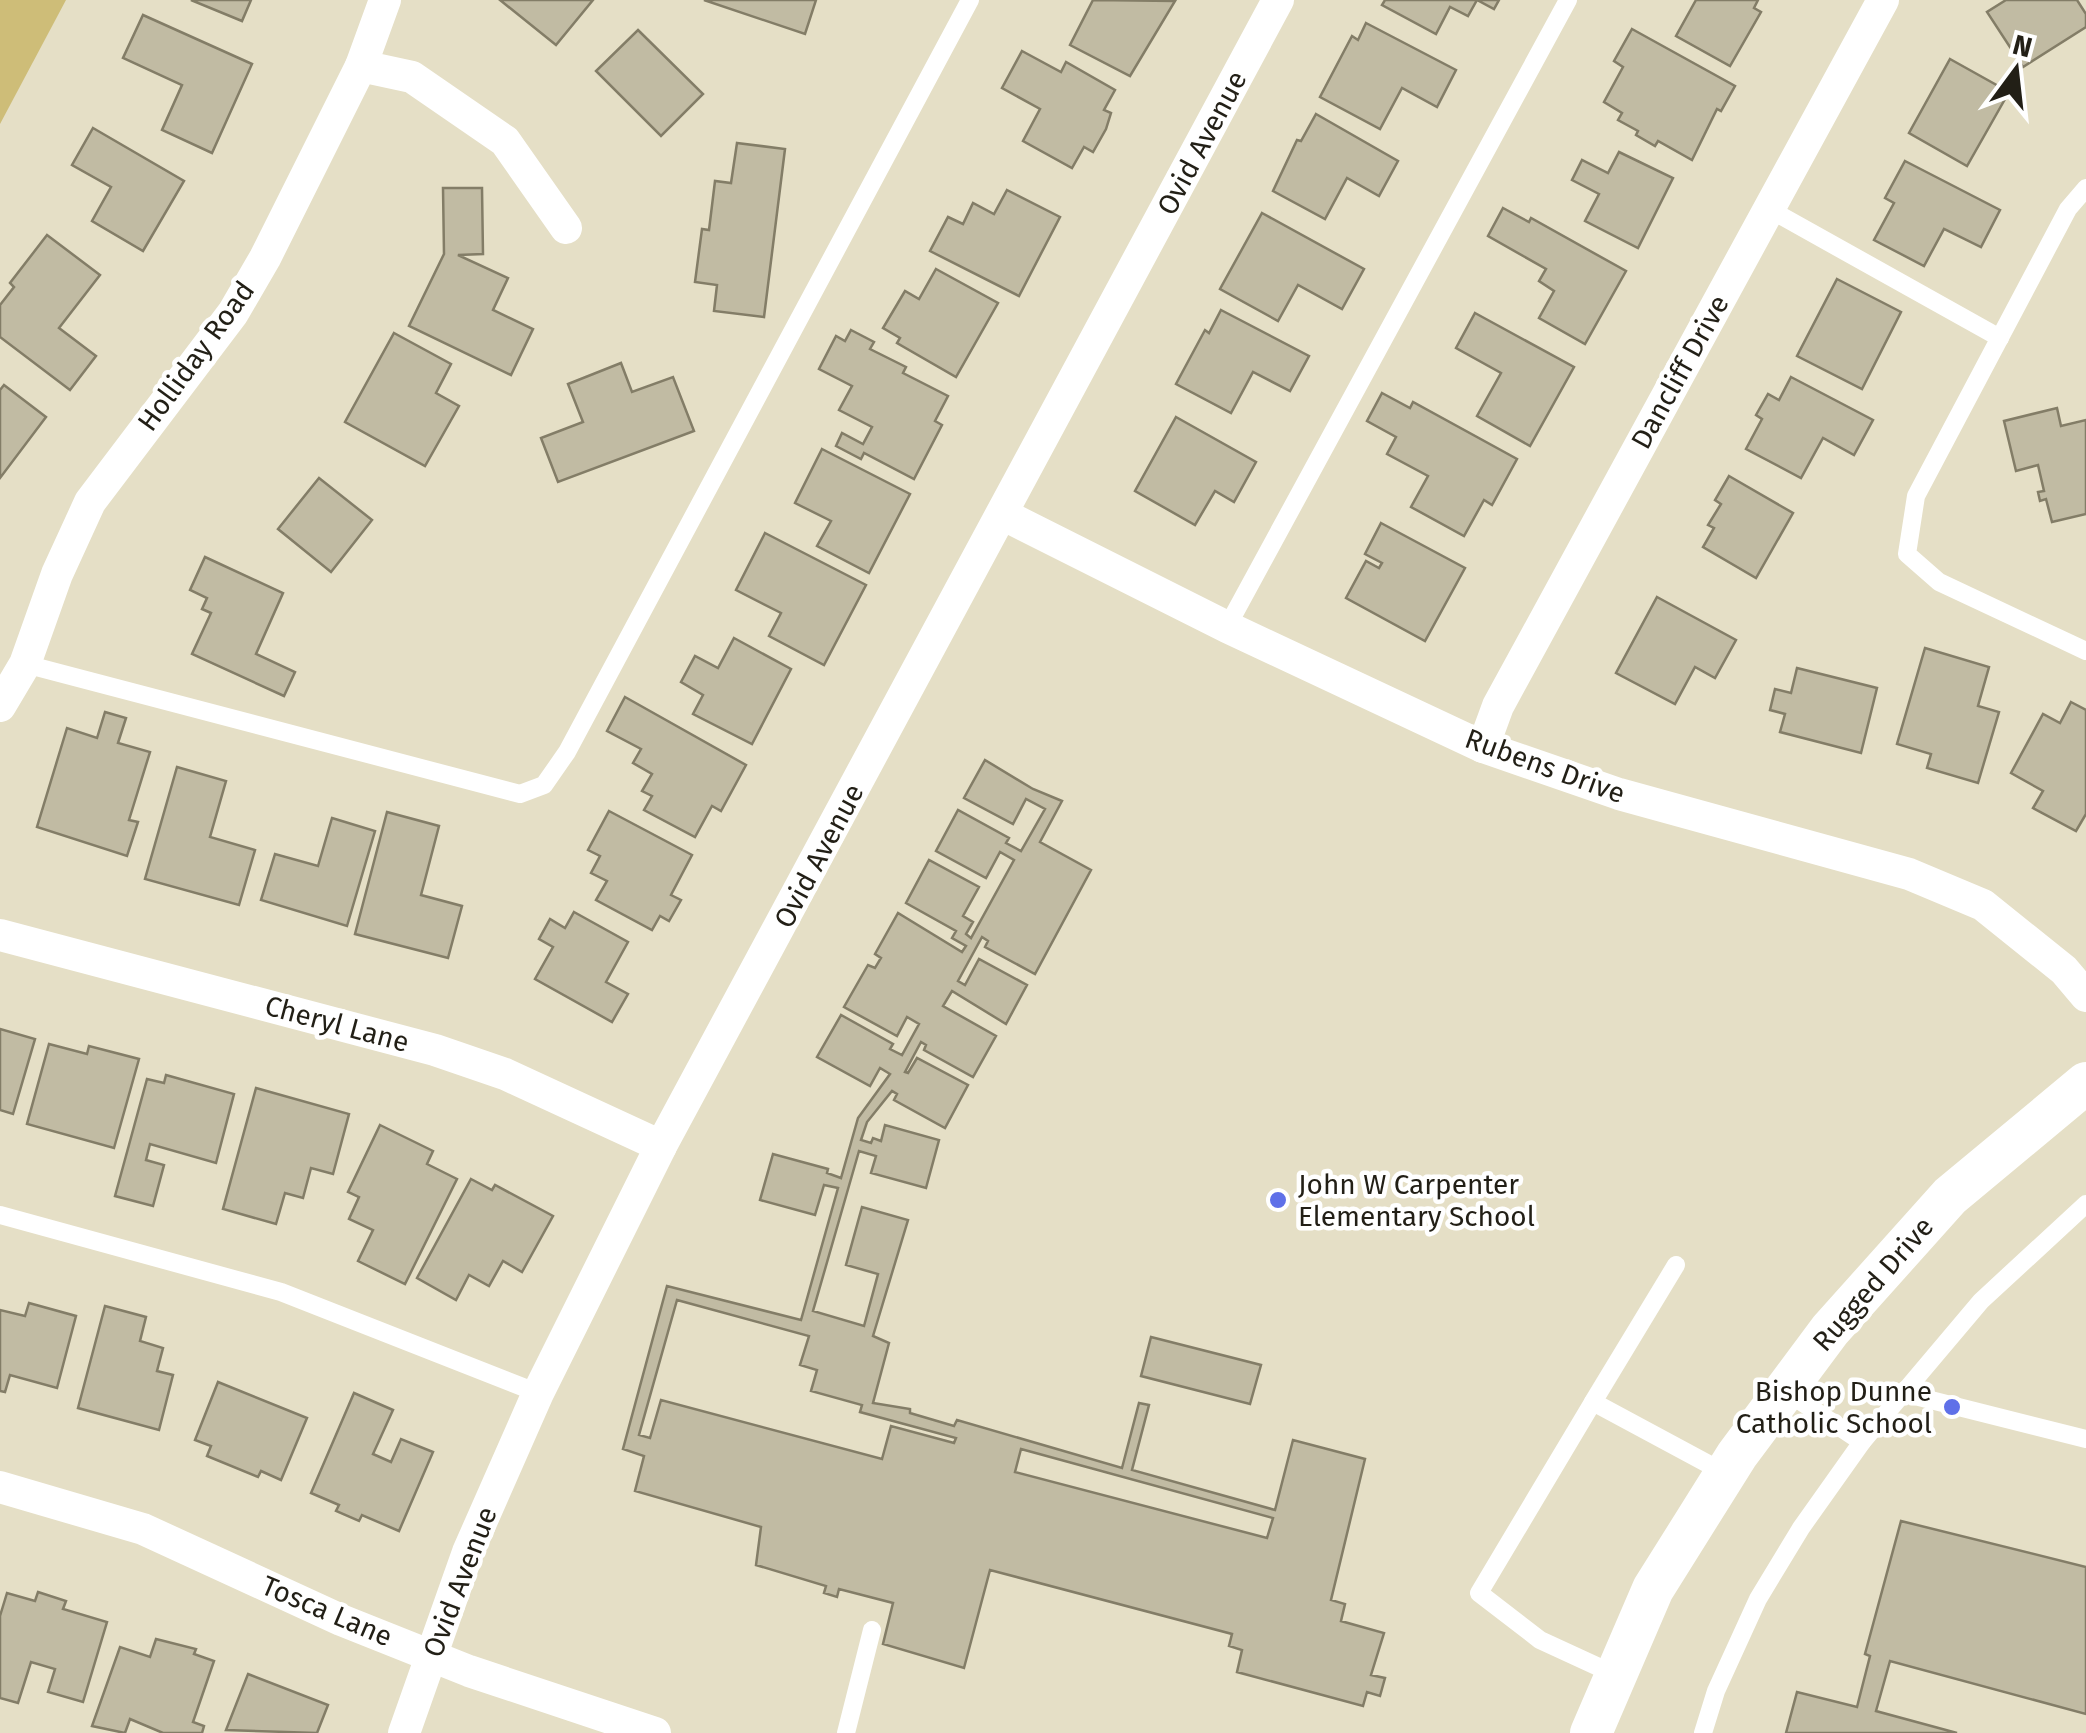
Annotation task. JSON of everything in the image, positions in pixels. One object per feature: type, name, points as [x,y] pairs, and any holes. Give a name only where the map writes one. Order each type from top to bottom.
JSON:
[{"type":"street","name":"Holliday Road","points":[[0,706],[25,664],[56,574],[90,502],[232,312],[265,258],[361,66],[384,0]]},
{"type":"street","name":"Ovid Avenue","points":[[404,1733],[468,1552],[538,1393],[662,1146],[1278,0]]},
{"type":"street","name":"Dancliff Drive","points":[[1482,747],[1498,706],[1883,0]]},
{"type":"street","points":[[361,66],[412,77],[504,142],[566,228]]},
{"type":"street","name":"Rubens Drive","points":[[1004,515],[1226,627],[1482,747],[1619,794],[1909,874],[1983,905],[2064,970],[2086,996]]},
{"type":"street","name":"Cheryl Lane","points":[[0,935],[435,1050],[505,1074],[662,1146]]},
{"type":"street","name":"Rugged Drive","points":[[1591,1733],[1654,1588],[1725,1474],[1830,1330],[1950,1196],[2086,1083]]},
{"type":"street","name":"Tosca Lane","points":[[0,1487],[142,1529],[341,1620],[432,1656],[655,1733]]},
{"type":"lane","points":[[25,664],[520,794],[544,785],[567,752],[970,0]]},
{"type":"lane","points":[[1226,627],[1568,0]]},
{"type":"lane","points":[[2086,188],[2068,210],[1916,496],[1906,554],[1939,582],[2086,651]]},
{"type":"lane","points":[[1769,209],[2000,338]]},
{"type":"lane","points":[[1703,1733],[1716,1691],[1758,1599],[1862,1442],[1981,1301],[2086,1204]]},
{"type":"lane","points":[[0,1215],[281,1292],[538,1393]]},
{"type":"lane","points":[[1616,1675],[1540,1640],[1479,1594],[1676,1265]]},
{"type":"lane","points":[[1785,1391],[1862,1442]]},
{"type":"lane","points":[[1906,1394],[2086,1439]]},
{"type":"lane","points":[[1593,1402],[1725,1474]]},
{"type":"lane","points":[[846,1733],[872,1630]]},
{"type":"shaded area","points":[[0,0],[66,0],[0,124]]},
{"type":"building","points":[[191,0],[251,0],[242,21]]},
{"type":"building","points":[[500,0],[593,0],[556,45]]},
{"type":"building","points":[[704,0],[816,0],[805,34]]},
{"type":"building","points":[[1093,0],[1175,1],[1130,76],[1070,45]]},
{"type":"building","points":[[1385,0],[1477,0],[1468,16],[1450,7],[1436,34],[1382,5]]},
{"type":"building","points":[[1477,0],[1499,0],[1494,9]]},
{"type":"building","points":[[1696,0],[1758,0],[1754,8],[1761,12],[1730,66],[1676,36]]},
{"type":"building","points":[[2006,0],[2077,0],[2086,14],[2086,27],[2023,67],[1987,12]]},
{"type":"building","points":[[143,15],[252,64],[212,153],[162,130],[182,85],[123,58]]},
{"type":"building","points":[[1366,23],[1456,70],[1437,107],[1402,88],[1380,129],[1320,97],[1352,36],[1358,40]]},
{"type":"building","points":[[1632,29],[1735,86],[1721,111],[1717,109],[1692,160],[1658,141],[1655,146],[1636,135],[1638,131],[1618,120],[1622,113],[1604,102],[1623,67],[1614,61]]},
{"type":"building","points":[[638,30],[703,94],[661,136],[596,71]]},
{"type":"building","points":[[1022,51],[1061,72],[1066,62],[1115,90],[1104,110],[1111,113],[1106,129],[1093,152],[1084,147],[1072,168],[1023,141],[1040,109],[1002,88]]},
{"type":"building","points":[[1950,59],[2009,92],[1967,166],[1909,133]]},
{"type":"building","points":[[1316,114],[1398,161],[1379,196],[1347,178],[1325,219],[1273,191],[1297,140],[1301,141]]},
{"type":"building","points":[[93,128],[184,181],[143,251],[92,221],[111,187],[72,165]]},
{"type":"building","points":[[737,143],[785,149],[764,317],[714,311],[717,285],[695,282],[702,229],[709,230],[715,181],[731,183]]},
{"type":"building","points":[[1619,152],[1673,178],[1638,248],[1585,221],[1599,194],[1572,180],[1582,160],[1608,173]]},
{"type":"building","points":[[1905,161],[2000,210],[1981,247],[1944,229],[1924,266],[1874,240],[1894,203],[1885,198]]},
{"type":"building","points":[[443,188],[482,188],[483,254],[458,255],[508,278],[493,310],[533,329],[511,375],[409,326],[444,254]]},
{"type":"building","points":[[1007,190],[1060,217],[1019,296],[930,251],[948,217],[963,224],[973,203],[994,214]]},
{"type":"building","points":[[1503,208],[1529,222],[1531,218],[1626,271],[1585,344],[1539,318],[1554,291],[1539,281],[1546,269],[1488,236]]},
{"type":"building","points":[[1262,213],[1364,269],[1342,309],[1298,285],[1278,321],[1220,289]]},
{"type":"building","points":[[47,235],[100,275],[59,328],[96,356],[70,390],[0,337],[0,305],[14,287],[10,283]]},
{"type":"building","points":[[936,269],[998,303],[956,377],[897,343],[900,338],[883,328],[905,291],[919,299]]},
{"type":"building","points":[[1837,279],[1901,312],[1862,389],[1797,356]]},
{"type":"building","points":[[1221,310],[1309,356],[1290,391],[1253,372],[1231,413],[1176,384],[1205,330],[1209,333]]},
{"type":"building","points":[[1475,313],[1574,367],[1530,446],[1477,416],[1501,373],[1456,348]]},
{"type":"building","points":[[851,330],[874,342],[870,349],[906,367],[903,373],[948,396],[935,421],[942,425],[914,479],[864,453],[861,459],[836,446],[842,433],[863,444],[872,427],[839,410],[852,386],[819,369],[836,336],[845,341]]},
{"type":"building","points":[[394,333],[451,364],[436,393],[459,406],[425,466],[345,422]]},
{"type":"building","points":[[621,363],[632,392],[673,377],[694,431],[558,482],[541,438],[583,422],[568,384]]},
{"type":"building","points":[[1791,377],[1873,420],[1854,455],[1823,438],[1801,478],[1746,449],[1762,419],[1756,415],[1768,394],[1779,400]]},
{"type":"building","points":[[4,385],[46,417],[0,478],[0,390]]},
{"type":"building","points":[[1382,393],[1410,408],[1413,402],[1517,459],[1492,505],[1484,500],[1464,536],[1411,507],[1428,476],[1387,454],[1396,437],[1367,421]]},
{"type":"building","points":[[2057,408],[2061,426],[2086,420],[2086,514],[2052,522],[2046,499],[2040,501],[2038,492],[2044,491],[2038,465],[2016,471],[2004,421]]},
{"type":"building","points":[[1176,417],[1256,462],[1234,502],[1215,491],[1195,525],[1135,491]]},
{"type":"building","points":[[822,449],[910,494],[869,573],[817,546],[831,521],[795,503]]},
{"type":"building","points":[[1729,476],[1793,513],[1756,578],[1703,547],[1714,528],[1708,525],[1721,504],[1715,500]]},
{"type":"building","points":[[319,478],[372,520],[331,572],[278,529]]},
{"type":"building","points":[[1381,523],[1465,568],[1425,641],[1346,598],[1366,561],[1379,568],[1382,563],[1365,554]]},
{"type":"building","points":[[765,533],[866,585],[824,665],[769,636],[781,613],[736,590]]},
{"type":"building","points":[[205,557],[283,593],[256,654],[295,672],[284,696],[192,654],[211,613],[202,609],[207,598],[190,590]]},
{"type":"building","points":[[1657,597],[1736,640],[1715,678],[1695,667],[1675,704],[1616,673]]},
{"type":"building","points":[[734,638],[791,669],[752,744],[693,714],[703,695],[681,682],[695,656],[718,668]]},
{"type":"building","points":[[1925,648],[1989,667],[1978,706],[1999,712],[1978,783],[1927,768],[1931,754],[1897,744]]},
{"type":"building","points":[[1797,668],[1877,688],[1861,753],[1780,732],[1785,714],[1770,710],[1775,689],[1791,693]]},
{"type":"building","points":[[625,697],[746,765],[721,811],[712,806],[695,837],[644,810],[652,796],[642,791],[652,774],[633,763],[641,749],[607,731]]},
{"type":"building","points":[[2071,702],[2086,710],[2086,814],[2076,831],[2033,808],[2043,791],[2011,773],[2043,714],[2060,723]]},
{"type":"building","points":[[105,712],[126,718],[118,743],[150,752],[129,820],[138,822],[127,856],[37,827],[67,728],[97,738]]},
{"type":"building","points":[[985,760],[1033,789],[1062,801],[1040,842],[1091,870],[1035,974],[985,947],[988,941],[982,937],[958,981],[965,985],[979,959],[1027,985],[1006,1024],[952,991],[943,1006],[996,1036],[973,1077],[924,1050],[926,1045],[921,1042],[905,1072],[917,1058],[968,1085],[945,1128],[894,1100],[897,1094],[892,1091],[867,1122],[861,1140],[871,1143],[873,1138],[881,1141],[885,1125],[939,1140],[926,1188],[871,1173],[876,1156],[859,1151],[813,1311],[864,1326],[878,1274],[846,1265],[862,1207],[908,1220],[873,1336],[889,1343],[873,1403],[910,1409],[910,1413],[954,1426],[957,1420],[1122,1468],[1139,1403],[1149,1405],[1132,1470],[1275,1510],[1293,1440],[1365,1459],[1331,1600],[1345,1604],[1341,1621],[1384,1633],[1371,1675],[1385,1678],[1380,1696],[1367,1692],[1363,1706],[1237,1672],[1242,1650],[1229,1646],[1232,1634],[990,1570],[964,1668],[883,1644],[893,1603],[839,1589],[837,1597],[824,1593],[826,1586],[756,1565],[761,1527],[635,1491],[644,1456],[623,1449],[667,1286],[801,1320],[838,1188],[824,1185],[815,1215],[760,1200],[773,1154],[828,1169],[827,1173],[841,1178],[858,1118],[890,1074],[880,1068],[870,1086],[817,1057],[841,1015],[893,1044],[890,1049],[902,1055],[919,1024],[907,1017],[897,1036],[844,1007],[868,965],[875,968],[881,958],[875,954],[898,913],[962,952],[966,946],[952,938],[956,931],[906,903],[929,860],[979,887],[963,916],[973,922],[966,934],[971,938],[1014,860],[1000,852],[986,878],[936,851],[958,810],[1009,838],[1006,843],[1021,851],[1045,809],[1026,799],[1013,824],[964,798]],"holes":[[[677,1300],[809,1336],[800,1365],[817,1370],[811,1391],[862,1405],[860,1412],[956,1438],[954,1443],[891,1426],[882,1459],[661,1400],[650,1438],[639,1435]],[[1021,1449],[1273,1518],[1267,1538],[1015,1472]]]},
{"type":"building","points":[[177,767],[226,781],[210,837],[255,850],[239,905],[145,879]]},
{"type":"building","points":[[609,811],[692,855],[671,895],[681,900],[669,921],[660,916],[652,930],[596,900],[607,881],[591,873],[600,856],[588,850]]},
{"type":"building","points":[[387,812],[439,826],[421,895],[462,906],[448,958],[355,934]]},
{"type":"building","points":[[332,818],[375,831],[347,926],[261,900],[275,854],[318,866]]},
{"type":"building","points":[[574,912],[628,942],[606,982],[628,994],[612,1022],[535,979],[553,947],[539,939],[550,919],[565,928]]},
{"type":"building","points":[[0,1029],[35,1039],[13,1114],[0,1110]]},
{"type":"building","points":[[49,1044],[87,1054],[89,1046],[139,1059],[114,1148],[27,1124]]},
{"type":"building","points":[[166,1075],[234,1094],[216,1163],[150,1144],[146,1160],[164,1165],[153,1206],[115,1196],[147,1079],[164,1083]]},
{"type":"building","points":[[256,1088],[349,1114],[333,1174],[311,1168],[303,1198],[285,1193],[276,1224],[223,1209]]},
{"type":"building","points":[[380,1125],[433,1151],[427,1164],[457,1179],[405,1284],[358,1261],[373,1230],[349,1219],[359,1197],[348,1192]]},
{"type":"building","points":[[471,1179],[492,1190],[495,1185],[553,1216],[522,1272],[503,1261],[489,1286],[469,1275],[456,1300],[417,1278]]},
{"type":"building","points":[[29,1303],[76,1316],[57,1388],[10,1375],[5,1392],[0,1391],[0,1310],[25,1316]]},
{"type":"building","points":[[105,1306],[146,1317],[140,1341],[163,1348],[157,1371],[173,1375],[159,1430],[78,1408]]},
{"type":"building","points":[[1151,1337],[1261,1365],[1250,1404],[1141,1376]]},
{"type":"building","points":[[218,1382],[307,1418],[281,1480],[261,1471],[258,1477],[207,1456],[211,1446],[195,1440]]},
{"type":"building","points":[[354,1393],[393,1410],[373,1454],[391,1462],[401,1439],[433,1452],[399,1531],[362,1515],[359,1521],[336,1511],[339,1505],[311,1493]]},
{"type":"building","points":[[1901,1521],[2086,1567],[2086,1714],[1890,1661],[1876,1711],[1957,1733],[1786,1733],[1797,1692],[1857,1707],[1870,1656],[1865,1654]]},
{"type":"building","points":[[38,1592],[66,1601],[63,1609],[107,1622],[83,1702],[48,1692],[55,1669],[31,1662],[18,1703],[0,1698],[0,1616],[7,1593],[35,1601]]},
{"type":"building","points":[[156,1639],[196,1649],[194,1654],[214,1661],[193,1722],[204,1726],[202,1733],[163,1733],[130,1719],[125,1733],[92,1726],[120,1647],[150,1657]]},
{"type":"building","points":[[248,1674],[328,1705],[317,1733],[226,1730]]},
{"type":"place","name":"John W Carpenter Elementary School","points":[[1278,1200]]},
{"type":"place","name":"Bishop Dunne Catholic School","points":[[1952,1407]]}]
